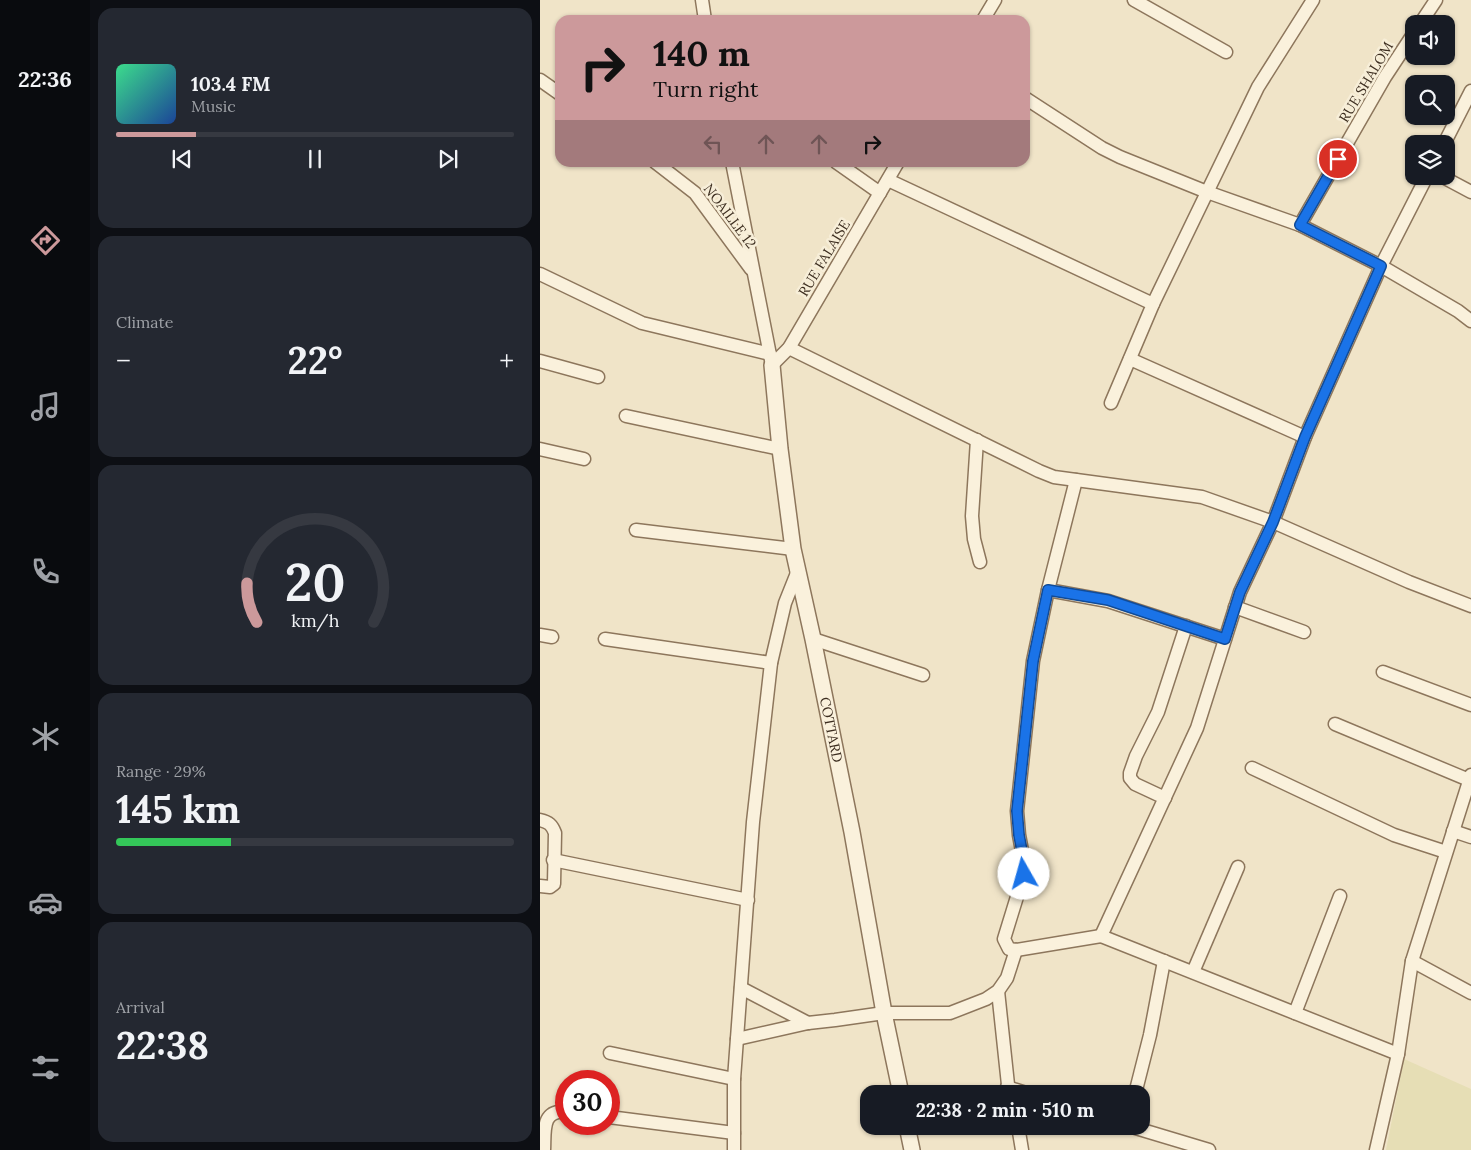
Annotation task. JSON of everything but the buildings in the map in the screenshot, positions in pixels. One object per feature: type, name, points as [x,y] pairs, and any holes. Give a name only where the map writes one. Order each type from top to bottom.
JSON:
[{"type":"street","points":[[702,0],[704,15]]},
{"type":"street","points":[[986,15],[995,0]]},
{"type":"street","points":[[1134,0],[1226,52]]},
{"type":"street","points":[[1112,403],[1153,304],[1258,87],[1313,0]]},
{"type":"street","points":[[1426,15],[1436,0]]},
{"type":"street","name":"RUE SHALOM","points":[[1300,225],[1385,77],[1405,47]]},
{"type":"street","points":[[540,80],[555,90]]},
{"type":"street","points":[[1449,135],[1471,91]]},
{"type":"street","points":[[1030,101],[1102,148],[1120,157],[1207,192],[1300,225],[1381,266],[1458,311],[1471,321]]},
{"type":"street","name":"NOAILLE 12","points":[[661,167],[695,193],[754,272]]},
{"type":"street","points":[[540,274],[642,323],[771,359],[733,167]]},
{"type":"street","points":[[843,167],[880,193]]},
{"type":"street","name":"RUE FALAISE","points":[[771,359],[789,348],[895,167]]},
{"type":"street","points":[[888,180],[1153,304]]},
{"type":"street","points":[[1455,183],[1471,192]]},
{"type":"street","points":[[1101,936],[1198,728],[1240,592],[1273,522],[1305,437],[1381,266],[1422,185]]},
{"type":"street","points":[[789,348],[1054,477],[1202,498],[1273,522],[1409,582],[1471,606]]},
{"type":"street","name":"COTTARD","points":[[771,359],[780,449],[797,573],[852,832],[884,1012],[899,1085]]},
{"type":"street","points":[[1130,360],[1305,437]]},
{"type":"street","points":[[540,362],[598,377]]},
{"type":"street","points":[[626,416],[780,449]]},
{"type":"street","points":[[977,440],[972,516],[974,539],[980,562]]},
{"type":"street","points":[[540,449],[584,459]]},
{"type":"street","points":[[1076,480],[1048,590],[1033,661],[1017,811],[1025,867],[1004,939],[1009,949],[1016,950],[1101,936],[1398,1054]]},
{"type":"street","points":[[636,530],[793,549]]},
{"type":"street","points":[[734,1150],[734,1079],[753,822],[771,663],[786,603],[797,573]]},
{"type":"street","points":[[1048,590],[1108,600],[1225,639]]},
{"type":"street","points":[[1235,607],[1304,632]]},
{"type":"street","points":[[1165,798],[1135,784],[1130,778],[1130,773],[1136,756],[1158,712],[1186,626]]},
{"type":"street","points":[[606,639],[771,663]]},
{"type":"street","points":[[812,639],[923,674]]},
{"type":"street","points":[[1383,672],[1471,705]]},
{"type":"street","points":[[1335,724],[1469,785],[1412,962],[1398,1054],[1376,1150]]},
{"type":"street","points":[[1252,768],[1394,835],[1446,852]]},
{"type":"street","points":[[540,820],[549,823],[555,833],[554,884],[550,887],[540,886]]},
{"type":"street","points":[[1453,831],[1471,837]]},
{"type":"street","points":[[553,860],[748,900]]},
{"type":"street","points":[[1193,972],[1238,866]]},
{"type":"street","points":[[1295,1013],[1340,896]]},
{"type":"street","points":[[737,1039],[808,1023],[884,1012],[950,1013],[986,999],[998,991],[1007,978],[1016,950]]},
{"type":"street","points":[[1137,1085],[1150,1035],[1164,961]]},
{"type":"street","points":[[1412,962],[1471,993]]},
{"type":"street","points":[[741,988],[808,1023]]},
{"type":"street","points":[[998,991],[1007,1085]]},
{"type":"street","points":[[610,1053],[734,1079]]},
{"type":"street","points":[[544,1150],[546,1120],[555,1112]]},
{"type":"street","points":[[620,1119],[734,1133]]},
{"type":"street","points":[[1150,1132],[1209,1150]]},
{"type":"street","points":[[910,1135],[912,1150]]},
{"type":"street","points":[[1020,1135],[1022,1150]]},
{"type":"shaded area","points":[[1404,1059],[1471,1089],[1471,1150],[1386,1150]]},
{"type":"route","points":[[1024,874],[1025,867],[1017,811],[1033,661],[1048,590],[1108,600],[1225,639],[1240,592],[1273,522],[1305,437],[1381,266],[1300,225],[1338,159]]}]
